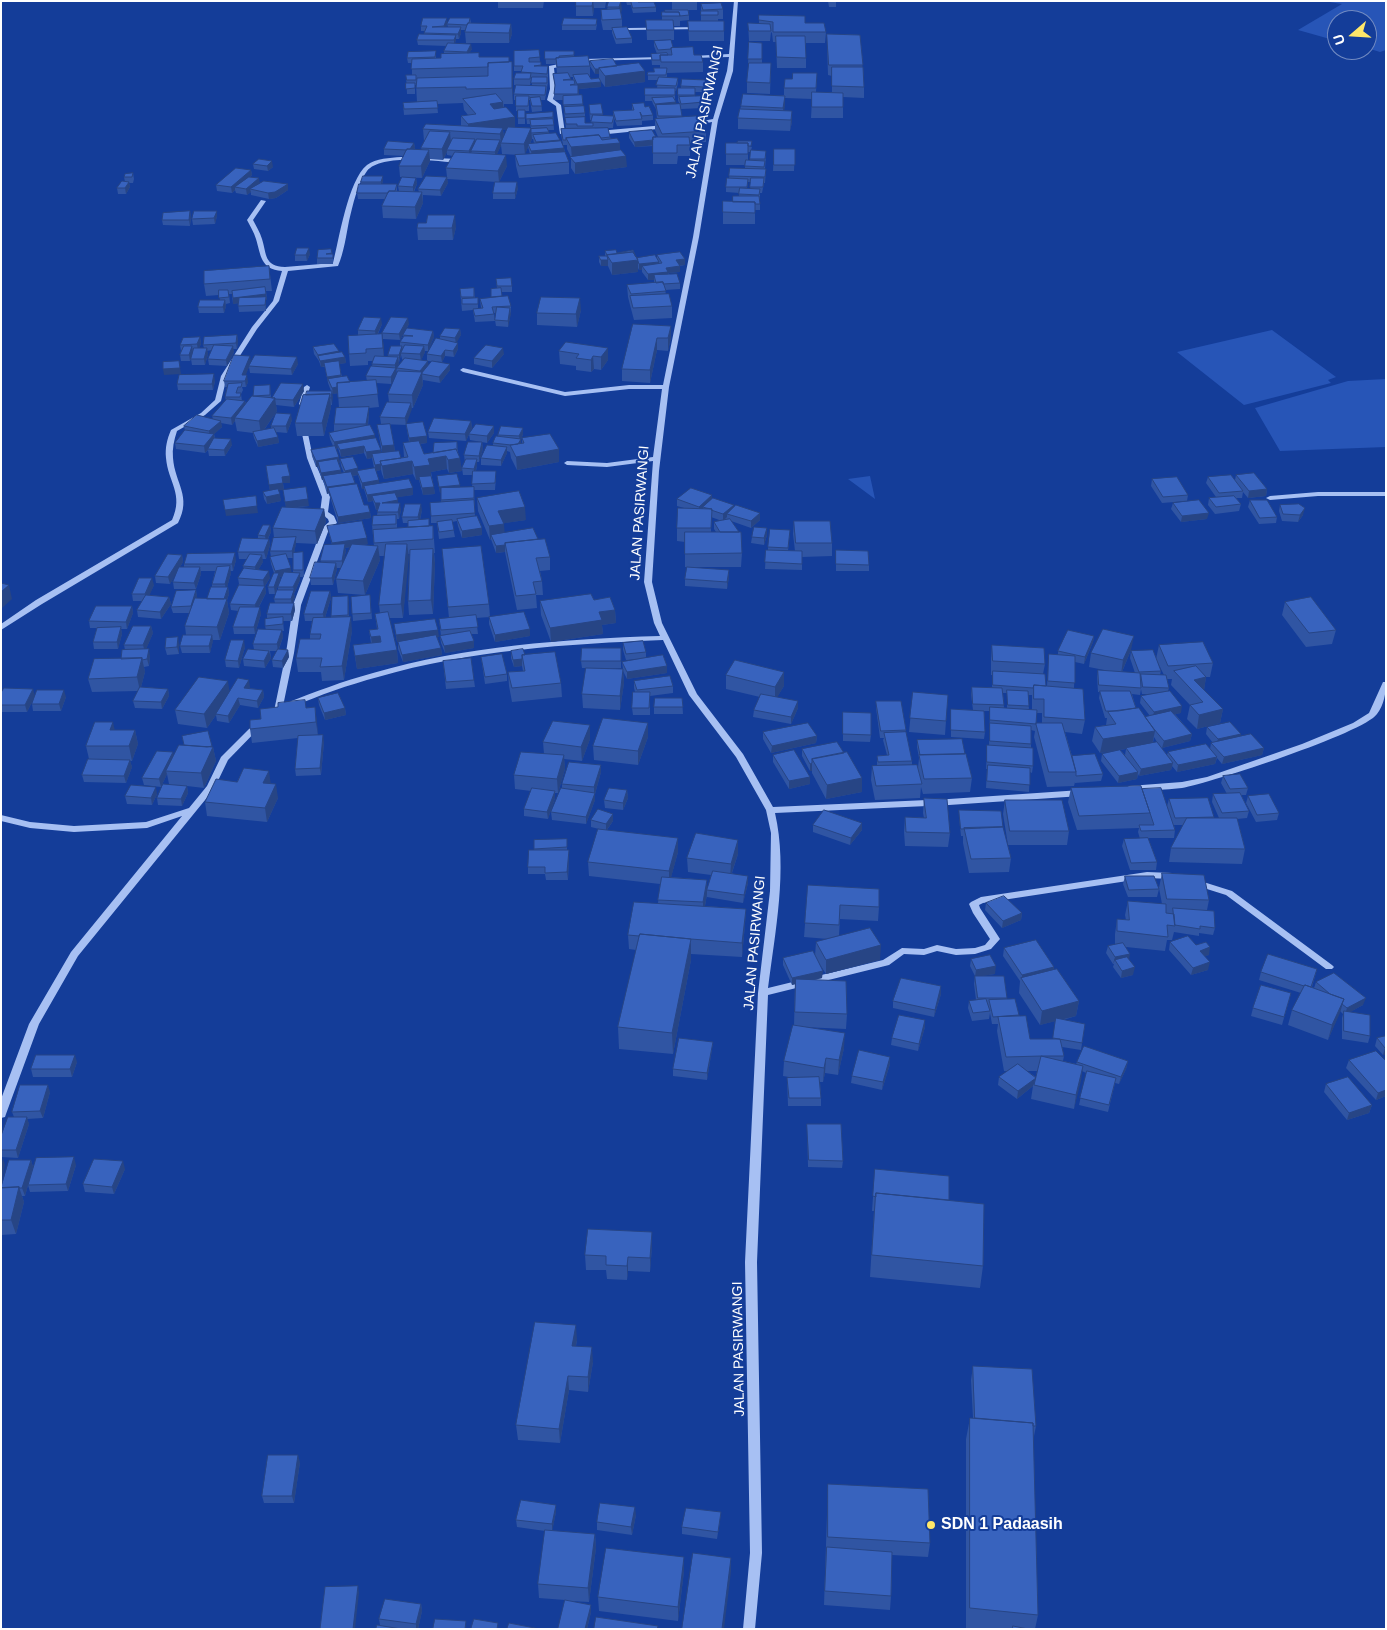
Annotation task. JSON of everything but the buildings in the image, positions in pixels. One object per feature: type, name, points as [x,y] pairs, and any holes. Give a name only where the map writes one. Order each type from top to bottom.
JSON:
[{"type":"street","name":"JALAN PASIRWANGI","points":[[736,1],[730,71],[714,120],[696,237],[666,386],[656,459],[648,582],[654,607],[666,638],[693,695],[740,756],[770,810],[775,833],[775,891],[764,993],[751,1262],[756,1553],[749,1629]]},
{"type":"street","points":[[628,28],[706,28]]},
{"type":"street","points":[[725,28],[735,28]]},
{"type":"street","points":[[683,57],[732,55]]},
{"type":"street","points":[[554,133],[565,133],[558,105],[550,100],[552,89],[551,67],[584,60],[663,58]]},
{"type":"street","points":[[686,125],[714,120]]},
{"type":"street","points":[[589,133],[670,127]]},
{"type":"street","points":[[263,202],[250,220],[258,236],[263,261],[270,267],[285,269],[336,265],[356,191],[362,174],[369,165],[406,159],[466,161]]},
{"type":"street","points":[[1,628],[39,602],[175,521],[181,511],[181,500],[168,450],[174,430],[203,414],[218,401],[224,376],[254,328],[276,301],[285,269]]},
{"type":"street","points":[[463,370],[565,394],[629,387],[666,386]]},
{"type":"street","points":[[300,411],[307,387]]},
{"type":"street","points":[[278,711],[290,653],[297,605],[326,528],[333,524],[331,518],[324,513],[326,496],[310,458],[302,420]]},
{"type":"street","points":[[567,463],[607,465],[656,459]]},
{"type":"street","points":[[1270,498],[1337,493],[1386,494]]},
{"type":"street","points":[[1,1114],[34,1024],[74,954],[147,862],[211,788],[224,759],[258,725],[278,711],[320,691],[388,672],[449,659],[559,644],[666,638]]},
{"type":"street","points":[[1121,789],[1182,785],[1210,779],[1305,746],[1356,725],[1373,714],[1386,684]]},
{"type":"street","points":[[770,810],[949,802],[1095,792]]},
{"type":"street","points":[[1,818],[30,825],[74,829],[147,825],[192,810]]},
{"type":"street","points":[[764,993],[859,971],[886,962],[902,951],[924,952],[937,948],[956,952],[975,951],[988,947],[995,939],[992,930],[974,909],[974,904],[981,900],[1147,875],[1184,879],[1229,893],[1329,967]]},
{"type":"shaded area","points":[[1323,1],[1386,1],[1386,50],[1377,51],[1377,10],[1332,10],[1342,4]]},
{"type":"shaded area","points":[[1327,13],[1327,38],[1298,30]]},
{"type":"shaded area","points":[[1272,330],[1336,377],[1328,380],[1331,383],[1244,405],[1177,352]]},
{"type":"shaded area","points":[[1386,379],[1386,447],[1280,451],[1255,408],[1348,381]]},
{"type":"shaded area","points":[[870,476],[875,499],[848,479]]},
{"type":"place","name":"SDN 1 Padaasih","points":[[931,1525]]}]
